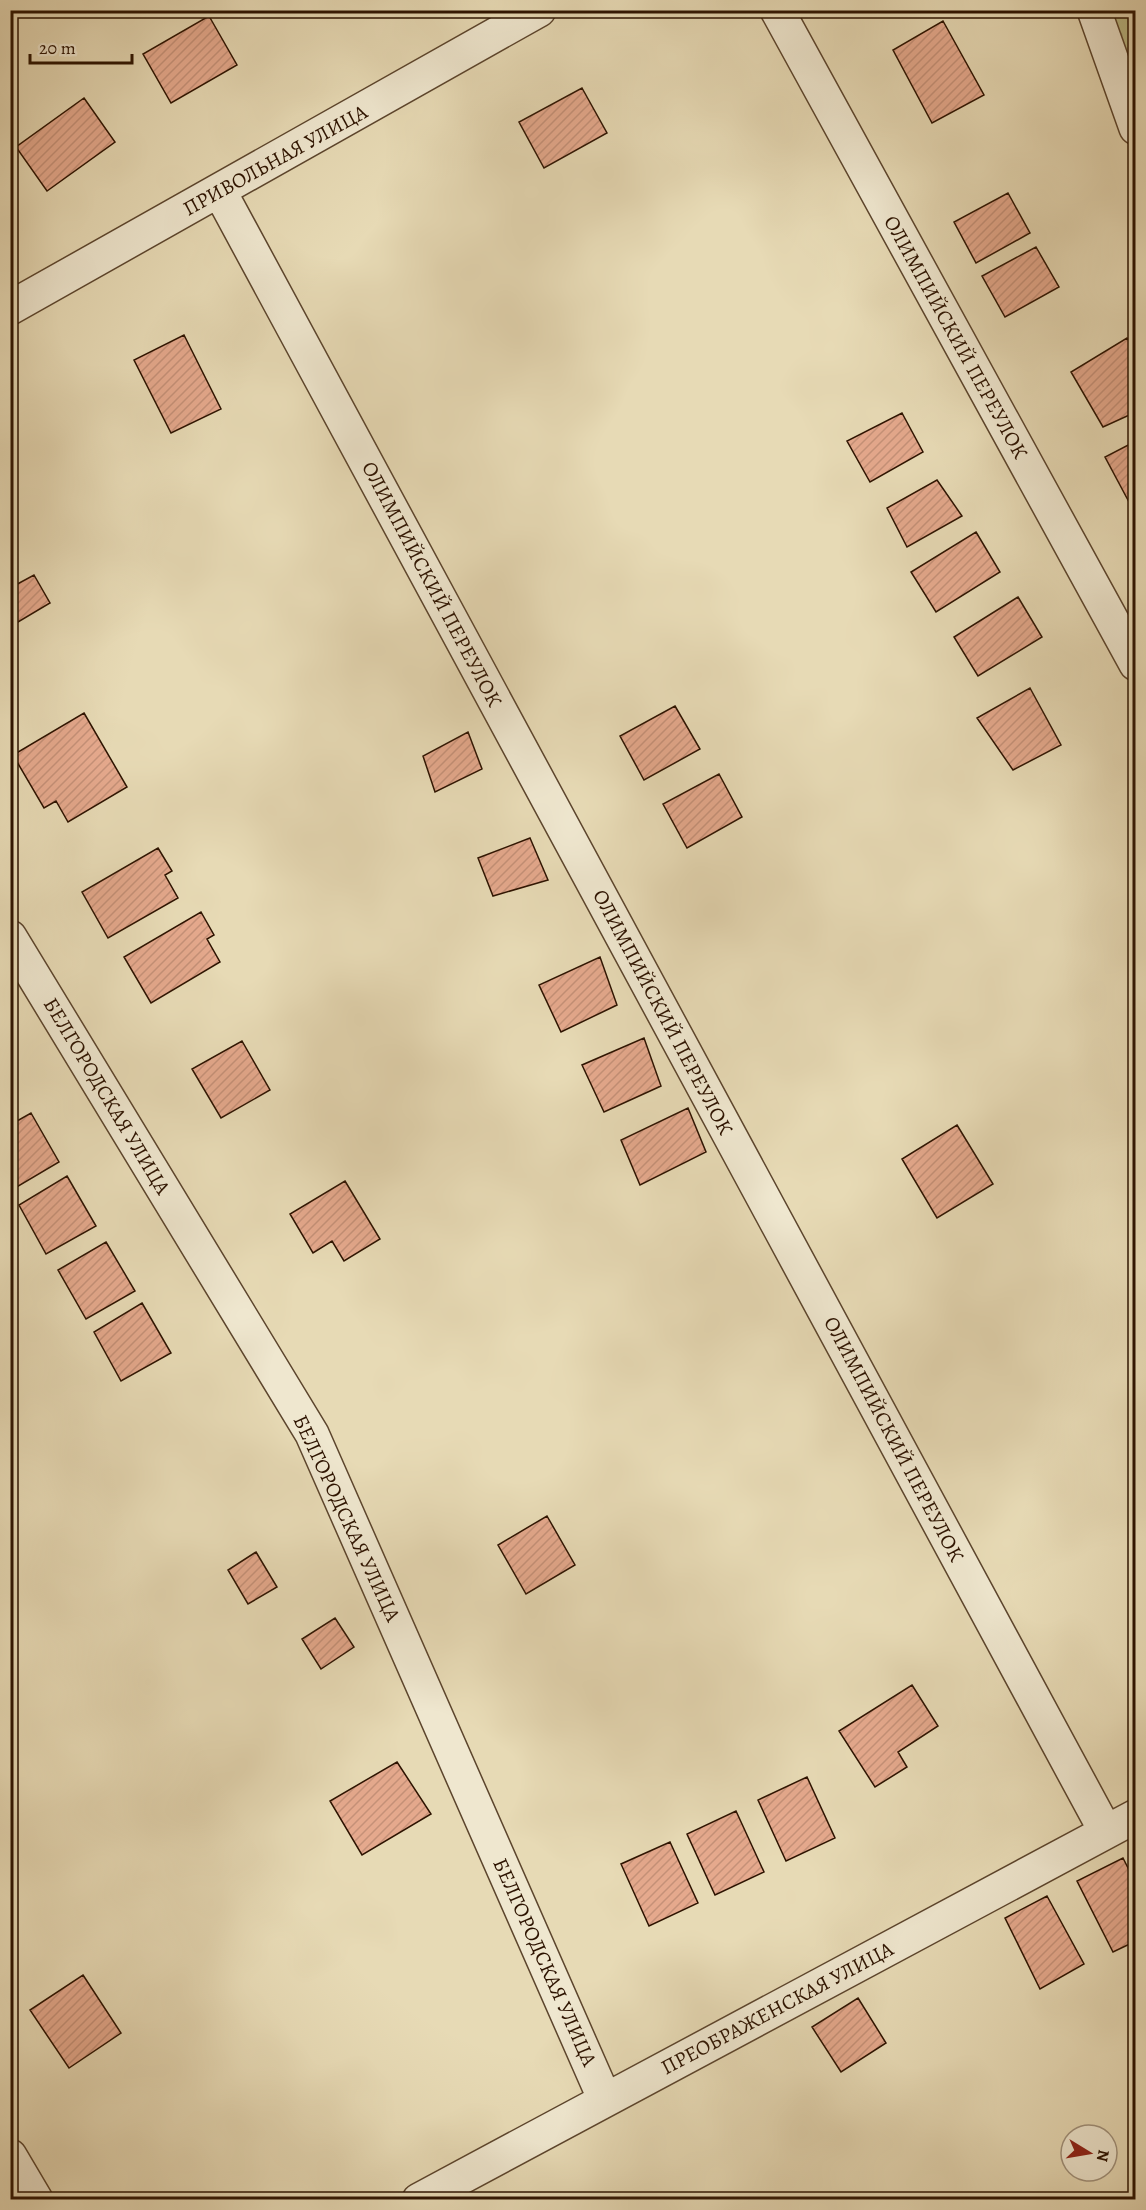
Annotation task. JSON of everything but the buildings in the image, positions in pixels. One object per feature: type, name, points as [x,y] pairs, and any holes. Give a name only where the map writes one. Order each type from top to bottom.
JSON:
[{"type":"street","name":"ПРИВОЛЬНАЯ УЛИЦА","points":[[10,308],[220,192],[539,10]]},
{"type":"street","name":"ОЛИМПИЙСКИЙ ПЕРЕУЛОК","points":[[777,10],[1136,664]]},
{"type":"street","points":[[1094,10],[1136,128]]},
{"type":"street","name":"ОЛИМПИЙСКИЙ ПЕРЕУЛОК","points":[[220,192],[1106,1832]]},
{"type":"street","name":"БЕЛГОРОДСКАЯ УЛИЦА","points":[[10,937],[312,1434],[605,2100]]},
{"type":"street","name":"ПРЕОБРАЖЕНСКАЯ УЛИЦА","points":[[419,2199],[1136,1816]]},
{"type":"street","points":[[10,2156],[36,2199]]},
{"type":"green space","points":[[1098,11],[1135,11],[1135,124]]}]
